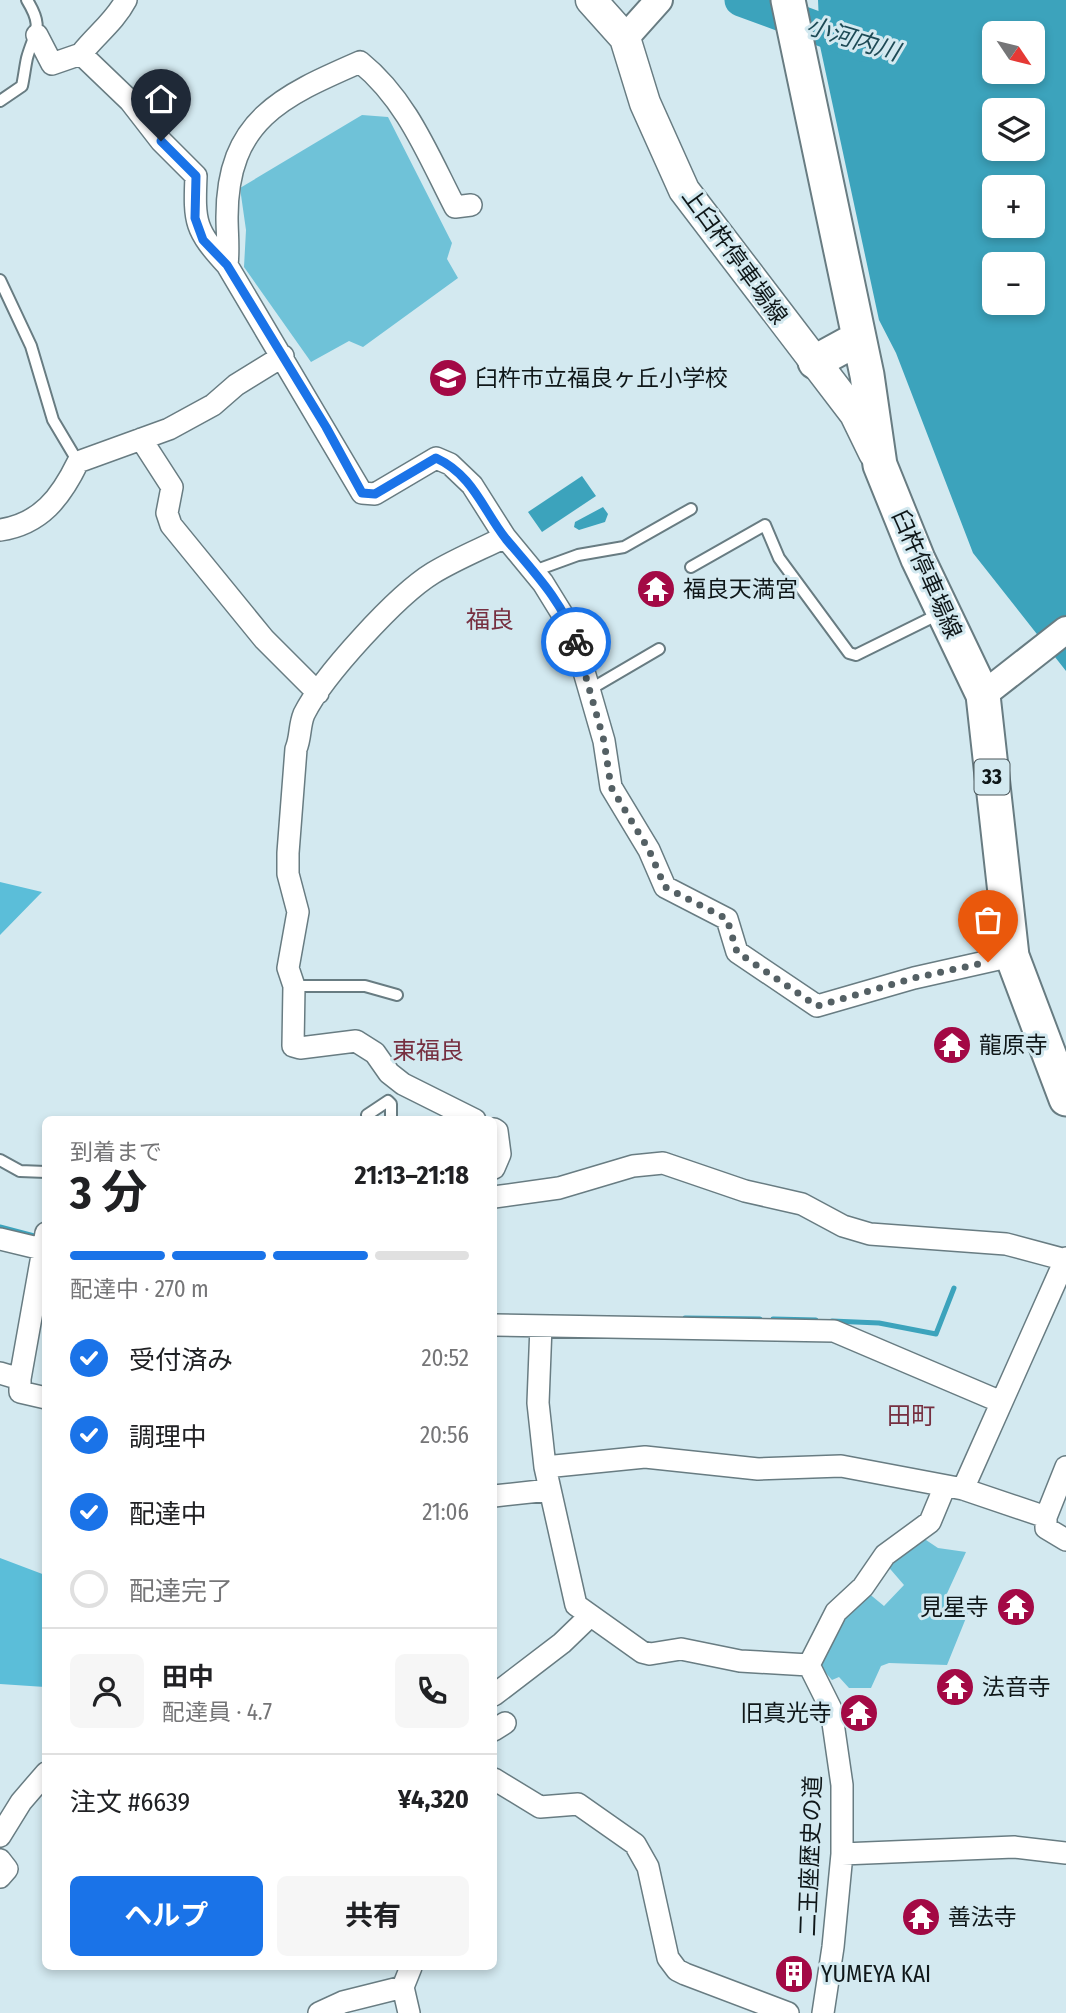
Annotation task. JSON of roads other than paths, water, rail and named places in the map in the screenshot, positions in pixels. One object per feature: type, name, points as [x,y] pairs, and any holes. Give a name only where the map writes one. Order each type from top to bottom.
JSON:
[{"type":"main road","name":"上臼杵停車場線","points":[[591,0],[625,38],[645,103],[684,190],[855,414],[880,465]]},
{"type":"main road","name":"臼杵停車場線","points":[[789,4],[859,338],[880,465],[982,695],[1012,956],[1066,1099]]},
{"type":"main road","points":[[815,362],[859,338]]},
{"type":"street","points":[[37,35],[52,64],[81,54],[117,16],[126,0]]},
{"type":"street","points":[[625,38],[659,0]]},
{"type":"street","points":[[81,54],[130,101],[161,141],[196,176],[195,218],[203,240],[227,265],[362,493],[375,494],[436,458],[450,464],[472,485],[505,537],[534,571],[572,630],[604,741],[611,787],[649,850],[665,887],[727,919],[737,952],[817,1006],[914,978],[1012,956]]},
{"type":"street","points":[[227,265],[230,244],[227,217],[233,176],[241,148],[256,122],[279,101],[360,62],[387,86],[405,109],[455,208],[471,205]]},
{"type":"street","points":[[0,530],[13,528],[37,515],[62,496],[79,462],[169,429],[213,405],[236,385],[283,356]]},
{"type":"street","points":[[141,439],[172,487],[167,513],[171,525],[264,639],[318,693]]},
{"type":"street","points":[[467,1116],[403,1084],[392,1076],[375,1052],[356,1041],[300,1048],[293,1046],[294,986],[288,968],[299,912],[288,874],[288,853],[296,749],[302,737],[302,720],[318,693],[382,617],[414,586],[453,562],[505,537]]},
{"type":"street","points":[[982,695],[1040,647],[1066,630]]},
{"type":"street","points":[[497,1130],[500,1154],[497,1161]]},
{"type":"street","points":[[497,1197],[559,1188],[633,1166],[663,1163],[745,1191],[802,1204],[844,1226],[870,1234],[1006,1244],[1065,1260],[1051,1297],[1001,1402],[954,1488],[930,1522],[885,1555],[863,1587],[836,1612],[809,1665],[740,1661],[681,1649],[650,1654],[642,1652],[576,1605],[545,1467],[538,1403],[541,1326]]},
{"type":"street","points":[[0,1239],[42,1244]]},
{"type":"street","points":[[42,1252],[10,1376],[20,1392],[42,1397]]},
{"type":"street","points":[[497,1325],[834,1331],[1001,1402]]},
{"type":"street","points":[[545,1467],[645,1457],[758,1469],[841,1466],[954,1488],[1046,1517]]},
{"type":"street","points":[[1066,1467],[1046,1517],[1046,1528],[1066,1540]]},
{"type":"street","points":[[497,1496],[549,1490]]},
{"type":"street","points":[[497,1693],[562,1643],[590,1616]]},
{"type":"street","name":"二王座歴史の道","points":[[809,1665],[829,1702],[839,1752],[842,1854],[823,2013]]},
{"type":"street","points":[[0,1836],[21,1802],[42,1778]]},
{"type":"street","points":[[497,1781],[540,1807],[578,1804],[635,1844],[648,1867],[668,1958],[674,1967],[788,2013]]},
{"type":"street","points":[[842,1854],[1014,1847],[1066,1853]]},
{"type":"street","points":[[0,1860],[7,1869],[0,1877]]},
{"type":"street","points":[[319,2013],[407,1977],[409,2013]]},
{"type":"lane","points":[[0,101],[22,86],[28,56],[37,35],[38,17],[27,0]]},
{"type":"lane","points":[[0,280],[31,346],[53,420],[79,462]]},
{"type":"lane","points":[[534,571],[578,555],[624,547],[691,509]]},
{"type":"lane","points":[[691,567],[765,525],[779,558],[849,653],[856,655],[943,612]]},
{"type":"lane","points":[[589,690],[659,649]]},
{"type":"lane","points":[[294,986],[365,986],[397,995]]},
{"type":"lane","points":[[367,1115],[388,1101],[391,1104],[391,1116]]},
{"type":"lane","points":[[0,1160],[20,1171],[42,1172]]},
{"type":"water","points":[[818,0],[1066,0],[1066,671],[973,553],[896,353],[879,320],[820,46]]},
{"type":"water","points":[[582,476],[596,496],[542,532],[528,512]]},
{"type":"water","points":[[603,507],[608,514],[605,522],[579,530],[574,527],[575,522]]},
{"type":"waterway","name":"小河内川","points":[[741,0],[863,45]]},
{"type":"waterway","points":[[0,1227],[38,1237]]},
{"type":"waterway","points":[[832,1321],[879,1323],[936,1334],[954,1288]]},
{"type":"waterway","points":[[685,1318],[760,1319]]},
{"type":"waterway","points":[[773,1319],[816,1320]]},
{"type":"place","name":"臼杵市立福良ヶ丘小学校","points":[[448,378]]},
{"type":"place","name":"福良天満宮","points":[[656,589]]},
{"type":"place","name":"龍原寺","points":[[952,1045]]},
{"type":"place","name":"見星寺","points":[[1016,1607]]},
{"type":"place","name":"法音寺","points":[[955,1687]]},
{"type":"place","name":"旧真光寺","points":[[859,1713]]},
{"type":"place","name":"善法寺","points":[[921,1917]]},
{"type":"place","name":"YUMEYA KAI","points":[[794,1974]]},
{"type":"district","name":"福良","points":[[490,620]]},
{"type":"district","name":"東福良","points":[[428,1051]]},
{"type":"district","name":"田町","points":[[911,1416]]}]
